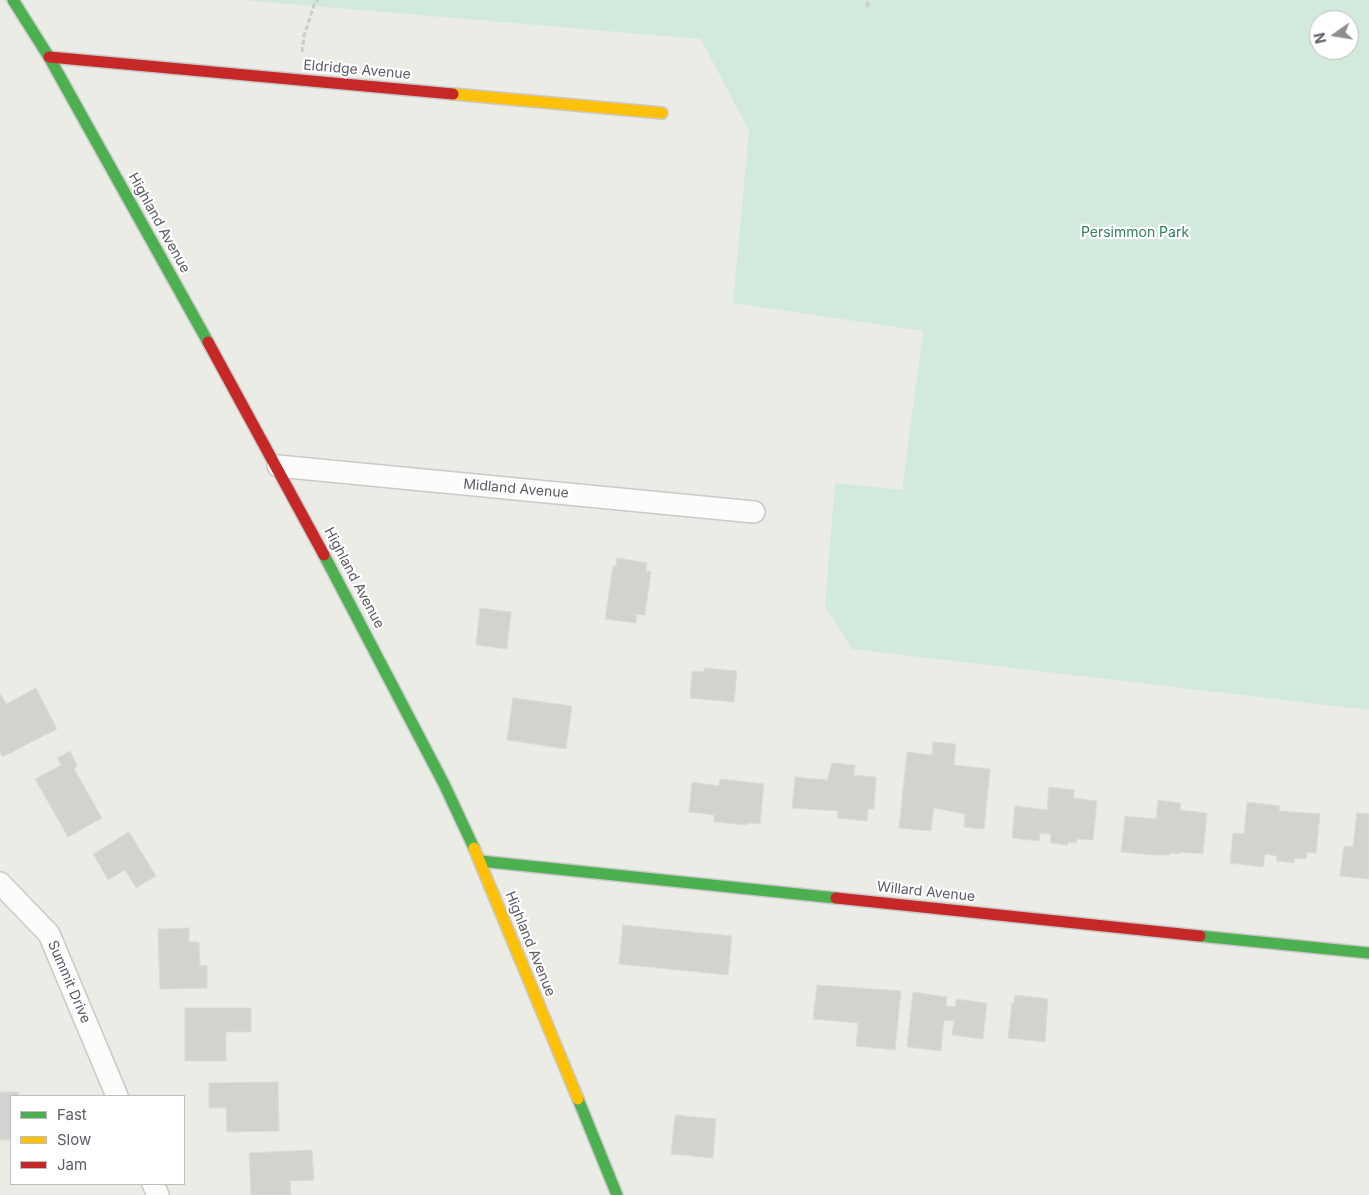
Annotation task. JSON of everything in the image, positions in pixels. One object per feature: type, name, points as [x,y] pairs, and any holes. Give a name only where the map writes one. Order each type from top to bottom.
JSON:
[{"type":"street","name":"Highland Avenue","points":[[13,0],[49,57],[278,466],[444,784],[480,861],[617,1195]]},
{"type":"street","name":"Eldridge Avenue","points":[[49,57],[662,113]]},
{"type":"street","name":"Midland Avenue","points":[[278,466],[754,512]]},
{"type":"street","name":"Willard Avenue","points":[[480,861],[1369,953]]},
{"type":"street","name":"Summit Drive","points":[[0,882],[49,934],[117,1095]]},
{"type":"path","points":[[298,80],[304,36],[314,4],[318,0]]},
{"type":"path","points":[[868,0],[868,7]]},
{"type":"green space","name":"Persimmon Park","points":[[242,0],[1369,0],[1369,710],[852,649],[825,606],[835,483],[902,490],[923,331],[733,303],[749,131],[701,39]]},
{"type":"building","points":[[617,558],[647,563],[646,571],[651,572],[645,615],[637,614],[636,623],[605,619],[613,566],[616,566]]},
{"type":"building","points":[[480,608],[511,612],[507,649],[476,645]]},
{"type":"building","points":[[704,668],[737,671],[734,702],[690,698],[692,671],[704,672]]},
{"type":"building","points":[[36,688],[57,729],[2,757],[0,752],[0,693],[6,704]]},
{"type":"building","points":[[513,698],[572,706],[566,749],[507,740]]},
{"type":"building","points":[[933,742],[956,744],[954,765],[990,769],[984,829],[964,827],[965,814],[934,808],[931,831],[899,828],[907,752],[932,755]]},
{"type":"building","points":[[70,751],[77,765],[74,769],[102,818],[68,837],[35,779],[61,765],[57,758]]},
{"type":"building","points":[[832,763],[855,765],[854,775],[876,777],[874,809],[868,809],[867,821],[837,818],[838,811],[792,808],[795,777],[827,780]]},
{"type":"building","points":[[720,779],[764,784],[760,824],[748,823],[747,825],[714,822],[714,815],[689,812],[692,782],[719,786]]},
{"type":"building","points":[[1049,787],[1074,790],[1074,798],[1097,801],[1093,840],[1077,839],[1076,843],[1068,842],[1068,845],[1050,843],[1051,834],[1040,833],[1039,841],[1012,838],[1015,806],[1047,810]]},
{"type":"building","points":[[1158,800],[1181,803],[1180,810],[1207,813],[1203,854],[1180,852],[1180,854],[1153,855],[1121,852],[1125,816],[1156,819]]},
{"type":"building","points":[[1247,802],[1280,806],[1279,811],[1320,814],[1316,853],[1307,852],[1306,859],[1295,858],[1294,863],[1276,861],[1277,856],[1265,854],[1263,867],[1230,863],[1233,833],[1244,834]]},
{"type":"building","points":[[1357,813],[1369,814],[1369,879],[1340,876],[1344,846],[1353,847]]},
{"type":"building","points":[[129,832],[156,876],[136,888],[125,870],[108,880],[93,854]]},
{"type":"building","points":[[623,925],[732,936],[728,975],[619,964]]},
{"type":"building","points":[[189,928],[189,942],[199,942],[200,966],[207,965],[207,988],[160,989],[158,929]]},
{"type":"building","points":[[817,985],[901,991],[895,1050],[856,1046],[858,1023],[813,1019]]},
{"type":"building","points":[[913,992],[947,997],[946,1006],[955,1007],[956,999],[987,1003],[983,1039],[952,1035],[954,1021],[944,1020],[941,1051],[907,1047]]},
{"type":"building","points":[[1015,995],[1048,999],[1045,1042],[1008,1038],[1012,1003],[1014,1003]]},
{"type":"building","points":[[185,1008],[251,1008],[251,1032],[226,1032],[226,1061],[185,1061]]},
{"type":"building","points":[[278,1082],[279,1131],[227,1132],[226,1108],[209,1108],[209,1083]]},
{"type":"building","points":[[0,1092],[18,1092],[19,1095],[10,1095],[10,1140],[0,1140]]},
{"type":"building","points":[[675,1115],[716,1119],[713,1158],[671,1154]]},
{"type":"building","points":[[312,1150],[314,1180],[290,1181],[291,1195],[251,1195],[249,1153]]},
{"type":"traffic: fast","points":[[13,0],[49,57],[208,342]]},
{"type":"traffic: fast","points":[[324,555],[444,784],[474,848]]},
{"type":"traffic: fast","points":[[480,861],[836,898]]},
{"type":"traffic: fast","points":[[1200,936],[1369,953]]},
{"type":"traffic: fast","points":[[578,1099],[617,1195]]},
{"type":"traffic: slow","points":[[453,94],[662,113]]},
{"type":"traffic: slow","points":[[474,848],[578,1099]]},
{"type":"traffic: jam","points":[[49,57],[453,94]]},
{"type":"traffic: jam","points":[[208,342],[324,555]]},
{"type":"traffic: jam","points":[[836,898],[1200,936]]}]
